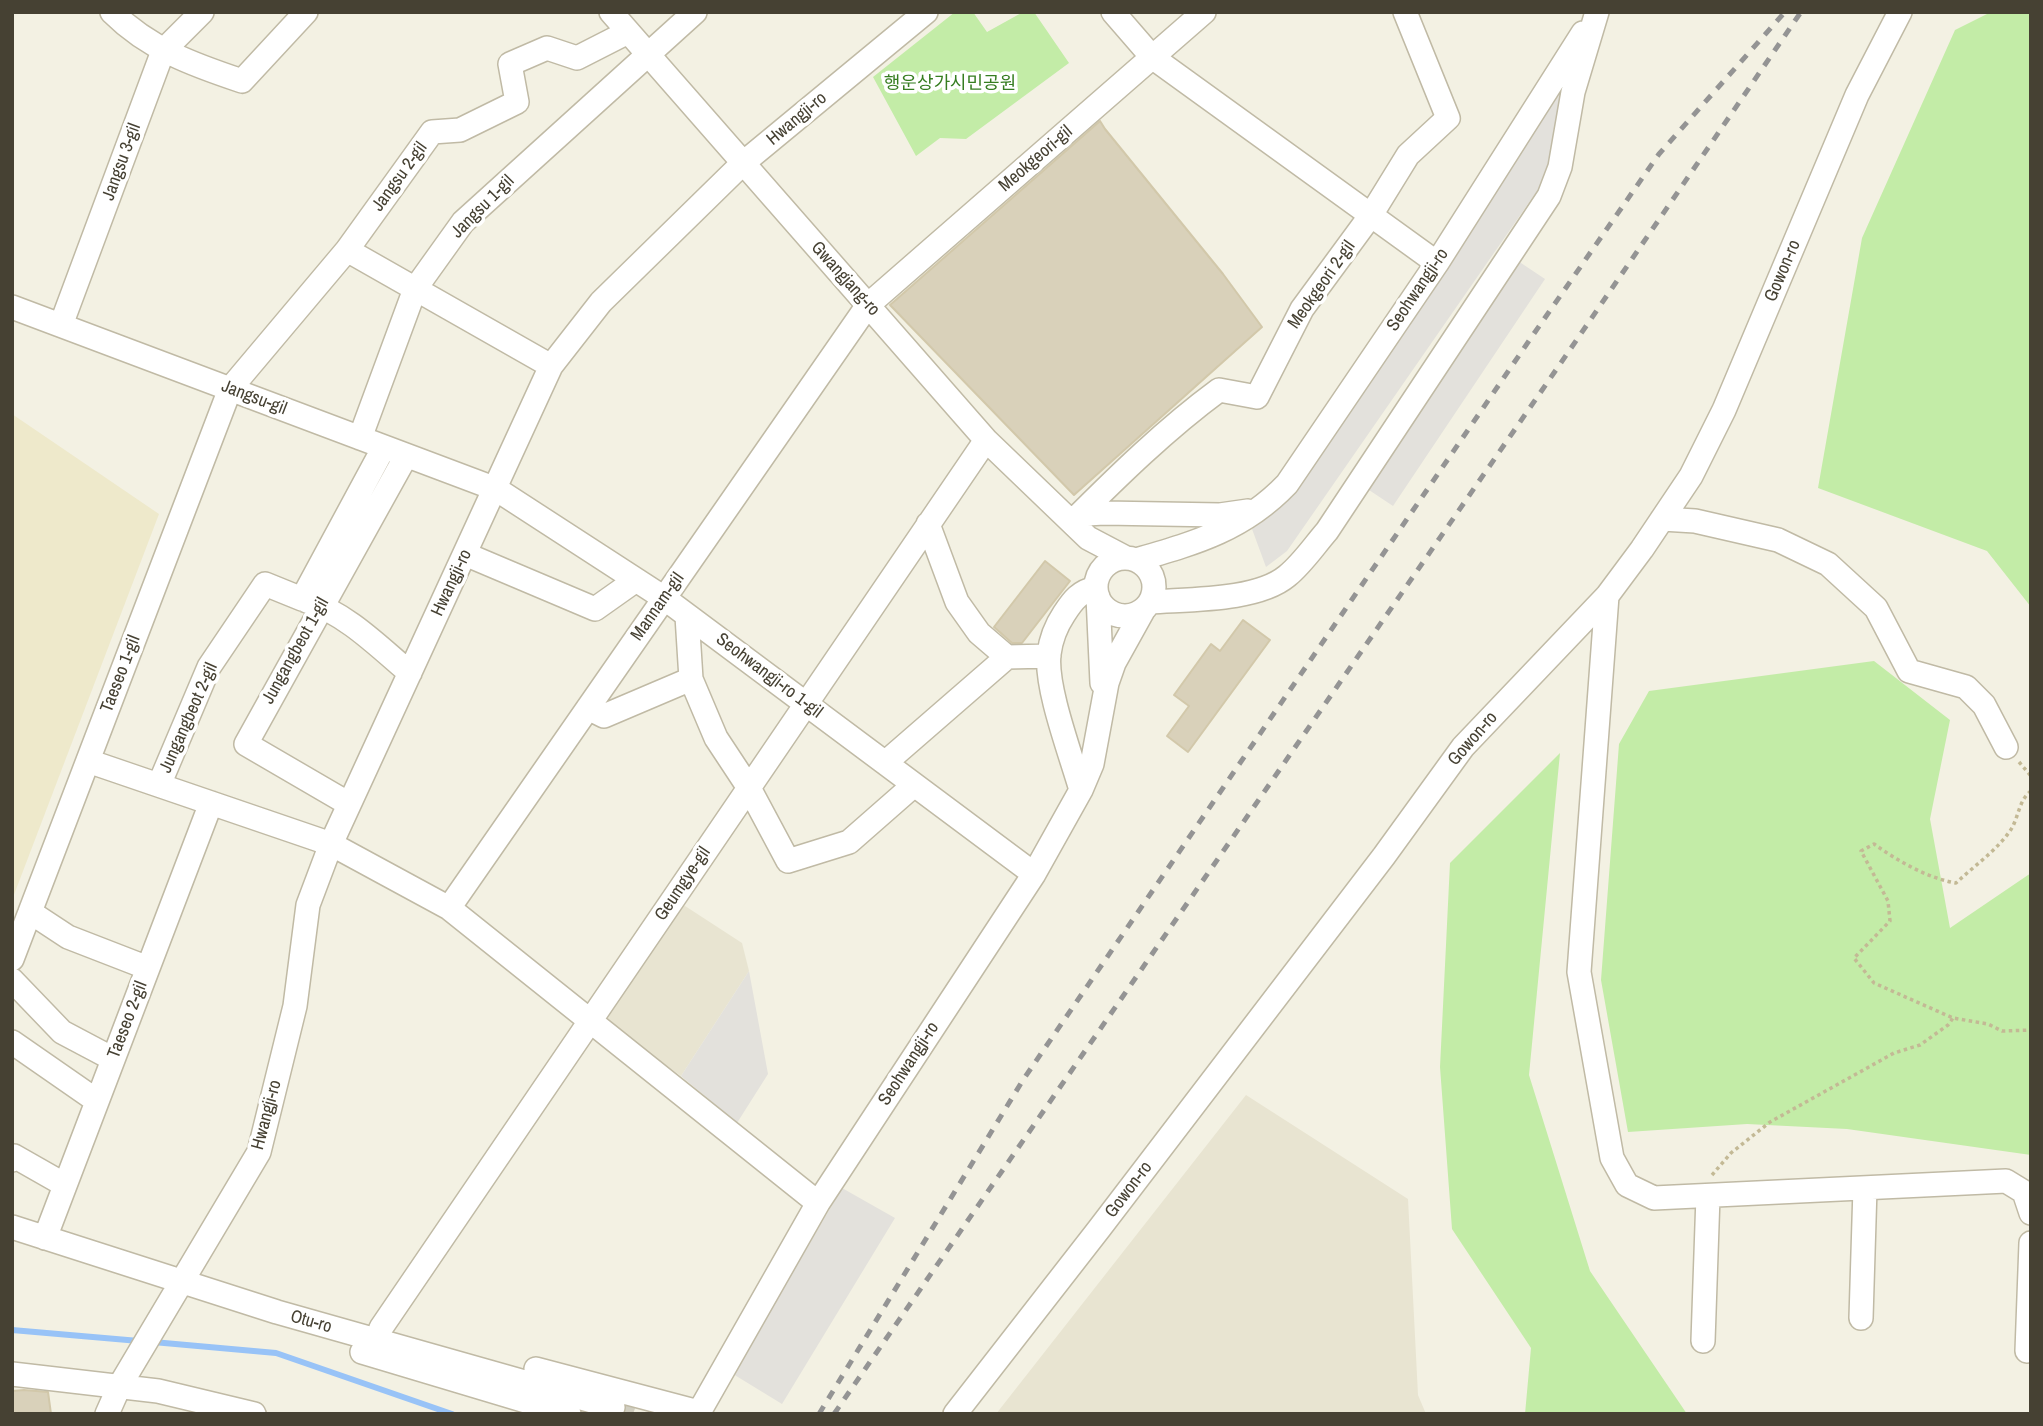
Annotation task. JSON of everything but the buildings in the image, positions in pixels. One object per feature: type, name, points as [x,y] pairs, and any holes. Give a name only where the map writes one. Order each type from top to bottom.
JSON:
[{"type":"street","points":[[112,12],[163,51],[242,81],[306,12]]},
{"type":"street","name":"Jangsu 3-gil","points":[[61,325],[163,51],[202,12]]},
{"type":"street","name":"Gwangjang-ro","points":[[611,12],[986,440],[1080,530],[1131,559]]},
{"type":"street","name":"Jangsu 1-gil","points":[[360,438],[415,289],[463,222],[695,12]]},
{"type":"street","name":"Hwangji-ro","points":[[119,1387],[259,1152],[295,1006],[309,905],[331,844],[551,366],[601,302],[742,164],[926,12]]},
{"type":"street","points":[[1113,12],[1152,57],[1437,263]]},
{"type":"street","name":"Meokgeori-gil","points":[[868,305],[1203,12]]},
{"type":"street","name":"Meokgeori 2-gil","points":[[1080,530],[1116,478],[1197,406],[1219,390],[1257,397],[1301,309],[1371,215],[1408,155],[1448,118],[1405,12]]},
{"type":"street","points":[[1149,598],[1216,597],[1246,594],[1270,587],[1288,576],[1327,531],[1549,196],[1560,167],[1573,92],[1596,12]]},
{"type":"street","name":"Seohwangji-ro","points":[[1209,537],[1240,523],[1267,505],[1287,484],[1437,263],[1596,12]]},
{"type":"street","name":"Gowon-ro","points":[[955,1414],[1384,856],[1463,747],[1607,596],[1662,519],[1691,475],[1724,410],[1857,95],[1899,12]]},
{"type":"street","name":"Jangsu 2-gil","points":[[230,389],[348,250],[432,132],[460,130],[517,102],[510,64],[548,48],[577,58],[628,32]]},
{"type":"street","points":[[348,250],[551,366]]},
{"type":"street","name":"Mannam-gil","points":[[449,908],[868,305]]},
{"type":"street","name":"Jangsu-gil","points":[[12,307],[496,489]]},
{"type":"street","name":"Taeseo 1-gil","points":[[12,959],[230,389]]},
{"type":"street","name":"Geumgye-gil","points":[[381,1328],[986,440]]},
{"type":"street","points":[[384,447],[311,602],[357,629],[410,673]]},
{"type":"street","name":"Jungangbeot 1-gil","points":[[349,804],[246,744],[311,602],[406,456]]},
{"type":"street","name":"Seohwangji-ro 1-gil","points":[[496,489],[664,598],[1034,874]]},
{"type":"street","points":[[1209,537],[1186,553],[1135,614],[1117,615],[1109,611],[1097,588],[1080,530],[1087,514],[1220,515],[1241,513],[1267,505]]},
{"type":"street","points":[[1662,519],[1695,522],[1778,540],[1828,564],[1876,608],[1909,671],[1966,687],[1984,705],[2006,747]]},
{"type":"street","points":[[928,524],[957,602],[979,633],[1007,657]]},
{"type":"street","points":[[1101,708],[1097,588],[1107,564],[1209,537]]},
{"type":"street","points":[[466,554],[595,609],[636,579]]},
{"type":"street","points":[[1101,708],[1114,663],[1149,598],[1144,565],[1131,559]]},
{"type":"street","name":"Jungangbeot 2-gil","points":[[159,785],[209,667],[265,584],[311,602]]},
{"type":"street","points":[[1081,790],[1051,685],[1049,656],[1055,628],[1074,599],[1097,588]]},
{"type":"street","points":[[1607,596],[1579,972],[1612,1158],[1628,1185],[1654,1198],[2006,1181],[2024,1192],[2031,1213]]},
{"type":"street","points":[[687,615],[691,679],[716,737],[749,788],[788,861],[849,842],[915,785]]},
{"type":"street","points":[[885,762],[1007,657],[1049,656]]},
{"type":"street","points":[[588,708],[604,716],[691,679]]},
{"type":"street","name":"Seohwangji-ro","points":[[699,1413],[818,1203],[1034,874],[1081,790],[1091,764],[1101,708]]},
{"type":"street","points":[[88,761],[331,844],[449,908],[818,1203]]},
{"type":"street","name":"Taeseo 2-gil","points":[[45,1237],[211,803]]},
{"type":"street","points":[[30,912],[68,937],[148,968]]},
{"type":"street","points":[[12,980],[62,1032],[113,1059]]},
{"type":"street","points":[[12,1042],[97,1101]]},
{"type":"street","points":[[12,1160],[14,1156],[65,1185]]},
{"type":"street","points":[[1861,1318],[1866,1188]]},
{"type":"street","points":[[1699,1196],[1703,1341]]},
{"type":"street","name":"Otu-ro","points":[[12,1227],[237,1299],[614,1407]]},
{"type":"street","points":[[2027,1350],[2031,1242]]},
{"type":"street","points":[[237,1299],[330,1312],[699,1413]]},
{"type":"street","points":[[237,1299],[323,1340],[569,1414]]},
{"type":"street","points":[[12,1374],[158,1391],[254,1414]]},
{"type":"street","points":[[107,1414],[119,1387]]},
{"type":"street","points":[[158,1391],[208,1414]]},
{"type":"path","points":[[2031,791],[2024,796],[2012,828],[2003,840],[1956,883],[1942,880],[1893,858],[1874,844],[1861,852],[1888,901],[1890,921],[1854,958],[1874,983],[1953,1018],[1988,1024],[2002,1031],[2031,1030]]},
{"type":"path","points":[[1699,1196],[1704,1184],[1731,1153],[1770,1122],[1894,1053],[1920,1045],[1948,1025],[1953,1018]]},
{"type":"shaded area","points":[[1564,85],[1546,178],[1287,551],[1266,567],[1252,529],[1279,508],[1446,267]]},
{"type":"shaded area","points":[[1518,261],[1545,279],[1393,506],[1366,488]]},
{"type":"shaded area","points":[[12,414],[159,514],[12,900]]},
{"type":"shaded area","points":[[682,904],[742,943],[749,971],[681,1076],[604,1021]]},
{"type":"shaded area","points":[[749,971],[768,1074],[737,1123],[681,1076]]},
{"type":"shaded area","points":[[1246,1095],[1408,1199],[1418,1395],[1426,1414],[996,1414]]},
{"type":"shaded area","points":[[842,1188],[895,1218],[782,1404],[733,1374]]},
{"type":"green space","name":"행운상가시민공원","points":[[955,12],[973,12],[987,32],[1023,12],[1034,12],[1069,63],[966,139],[940,138],[916,156],[873,77]]},
{"type":"green space","points":[[1991,12],[2031,12],[2031,607],[1987,551],[1818,488],[1862,238],[1955,30]]},
{"type":"green space","points":[[1874,661],[1950,720],[1930,819],[1950,928],[2031,873],[2031,1155],[1847,1129],[1747,1124],[1628,1132],[1601,980],[1619,744],[1649,691]]},
{"type":"green space","points":[[1560,753],[1529,1075],[1590,1271],[1687,1414],[1525,1414],[1531,1348],[1452,1229],[1440,1067],[1450,863]]},
{"type":"waterway","points":[[12,1330],[139,1341]]},
{"type":"waterway","points":[[153,1342],[276,1353],[452,1414]]},
{"type":"tunnel","points":[[613,1407],[633,1414]]},
{"type":"railway","points":[[819,1414],[1023,1080],[1533,335],[1659,154],[1785,12]]},
{"type":"railway","points":[[834,1414],[1801,12]]}]
